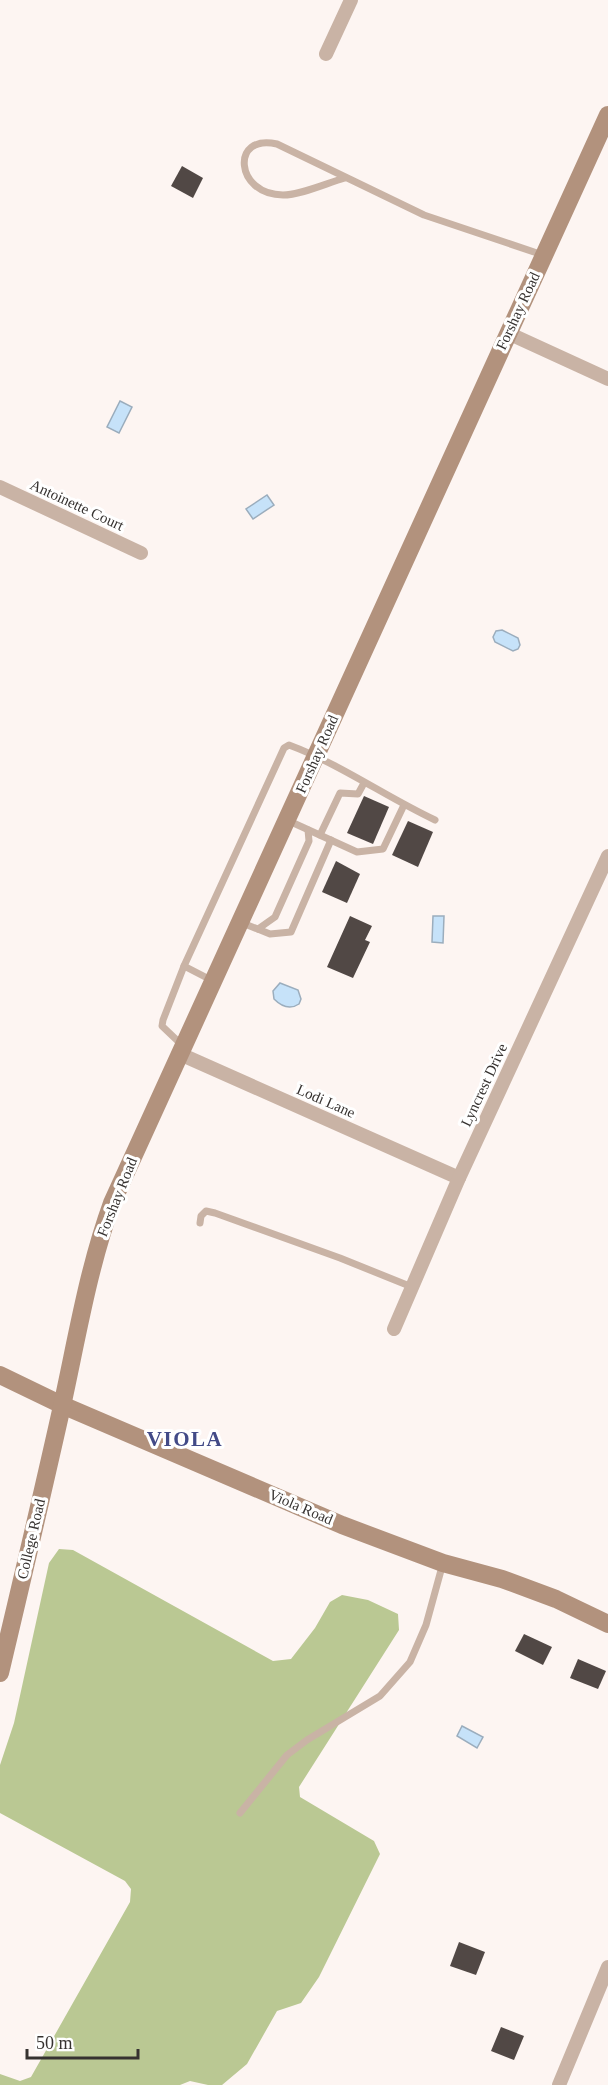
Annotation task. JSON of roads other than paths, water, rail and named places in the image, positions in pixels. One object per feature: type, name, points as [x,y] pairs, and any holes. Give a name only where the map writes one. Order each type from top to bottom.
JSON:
[{"type":"street","points":[[326,54],[351,0]]},
{"type":"street","name":"Forshay Road","points":[[62,1405],[88,1279],[100,1236],[116,1194],[608,115]]},
{"type":"street","points":[[508,333],[608,379]]},
{"type":"street","name":"Antoinette Court","points":[[0,487],[141,553]]},
{"type":"street","name":"Lyncrest Drive","points":[[394,1329],[459,1178],[608,856]]},
{"type":"street","name":"Lodi Lane","points":[[182,1050],[459,1178]]},
{"type":"street","name":"Viola Road","points":[[0,1375],[62,1405],[342,1525],[443,1563],[502,1579],[556,1599],[608,1624]]},
{"type":"street","name":"College Road","points":[[0,1673],[62,1405]]},
{"type":"street","points":[[559,2085],[608,1967]]},
{"type":"lane","points":[[345,177],[290,195],[280,195],[256,187],[250,182],[245,158],[249,148],[266,141],[288,148],[424,215],[543,255]]},
{"type":"lane","points":[[182,1050],[162,1026],[163,1020],[184,966],[284,748],[289,745],[315,756],[435,820]]},
{"type":"lane","points":[[320,835],[340,794],[358,794],[364,783]]},
{"type":"lane","points":[[287,820],[357,852],[383,849],[404,805]]},
{"type":"lane","points":[[258,929],[275,917],[309,842],[308,830]]},
{"type":"lane","points":[[240,922],[270,934],[291,932],[332,840]]},
{"type":"lane","points":[[184,966],[213,981]]},
{"type":"lane","points":[[200,1223],[201,1216],[206,1210],[329,1254],[412,1287]]},
{"type":"lane","points":[[240,1813],[287,1755],[307,1740],[380,1696],[410,1662],[426,1625],[443,1563]]},
{"type":"water","points":[[120,401],[132,407],[119,433],[107,427]]},
{"type":"water","points":[[267,495],[274,505],[253,519],[246,509]]},
{"type":"water","points":[[502,630],[518,638],[520,645],[518,649],[513,651],[495,642],[493,637],[496,631]]},
{"type":"water","points":[[433,916],[444,916],[443,943],[432,942]]},
{"type":"water","points":[[280,983],[298,990],[301,999],[299,1004],[292,1007],[286,1006],[274,999],[273,991]]},
{"type":"water","points":[[462,1726],[483,1737],[477,1748],[457,1736]]},
{"type":"district","name":"VIOLA","points":[[185,1439]]}]
